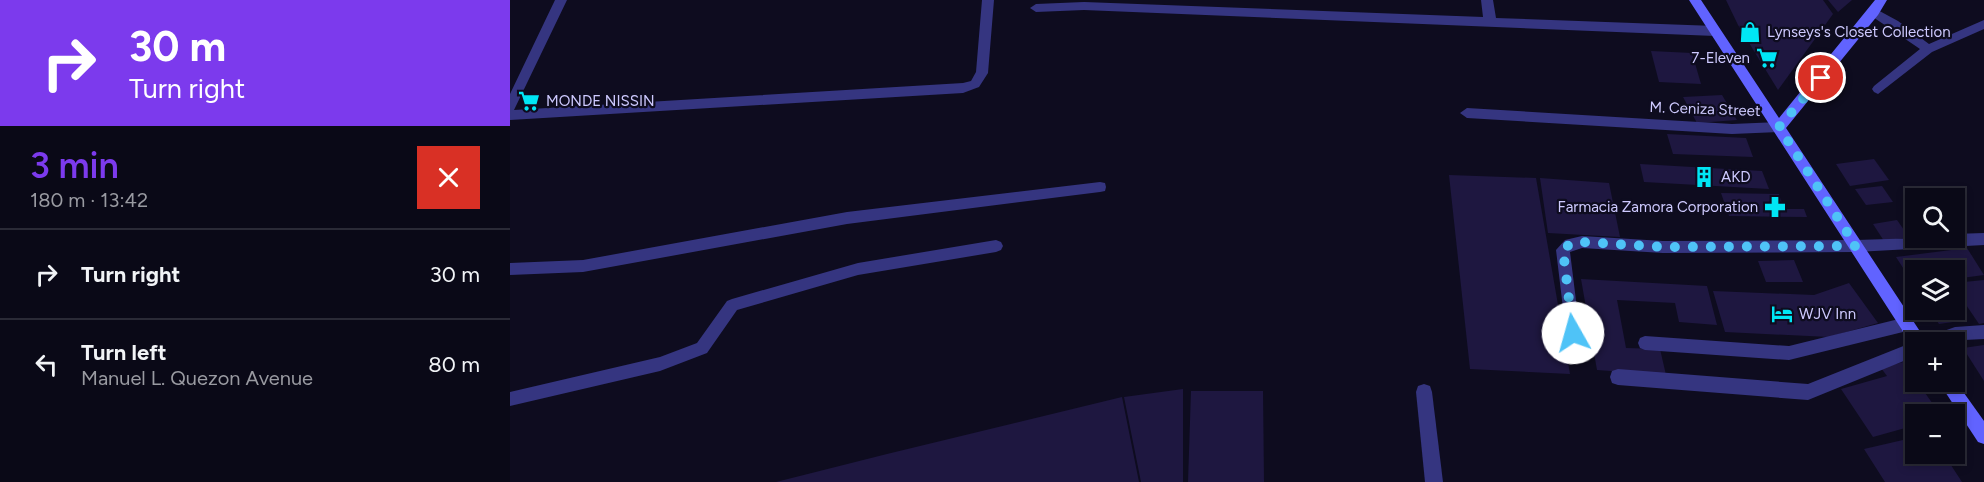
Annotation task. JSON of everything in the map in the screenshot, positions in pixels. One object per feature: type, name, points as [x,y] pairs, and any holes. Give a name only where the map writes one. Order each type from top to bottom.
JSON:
[{"type":"main road","points":[[1695,0],[1912,332]]},
{"type":"main road","name":"M. Ceniza Street","points":[[1779,127],[1796,110],[1877,6]]},
{"type":"main road","points":[[1954,392],[1984,436]]},
{"type":"street","points":[[1487,0],[1490,22]]},
{"type":"street","points":[[1036,8],[1084,3],[1715,31]]},
{"type":"street","name":"M. Ceniza Street","points":[[1467,113],[1732,129],[1779,127]]},
{"type":"street","points":[[1856,246],[1984,239]]},
{"type":"street","points":[[1618,376],[1808,392],[1905,352]]},
{"type":"street","points":[[1424,392],[1434,482]]},
{"type":"lane","points":[[510,107],[561,0]]},
{"type":"lane","points":[[510,115],[963,88],[975,84],[982,74],[988,0]]},
{"type":"lane","points":[[1877,6],[1894,24],[1928,49]]},
{"type":"lane","points":[[1878,89],[1928,49],[1984,24]]},
{"type":"lane","points":[[510,269],[583,266],[847,218],[1100,187]]},
{"type":"lane","points":[[1573,333],[1563,250],[1570,244],[1582,242],[1663,247],[1856,246]]},
{"type":"lane","points":[[510,399],[660,364],[702,348],[732,305],[858,269],[996,246]]},
{"type":"lane","points":[[1646,343],[1789,353],[1907,324]]},
{"type":"lane","points":[[1965,333],[1984,332]]},
{"type":"building","points":[[1726,0],[1823,0],[1833,14],[1778,90],[1738,25]]},
{"type":"building","points":[[1828,0],[1852,0],[1838,12]]},
{"type":"building","points":[[1651,51],[1692,53],[1701,84],[1659,82]]},
{"type":"building","points":[[1722,95],[1737,120],[1697,123],[1683,97]]},
{"type":"building","points":[[1667,134],[1746,138],[1753,157],[1673,154]]},
{"type":"building","points":[[1874,159],[1889,180],[1850,186],[1836,164]]},
{"type":"building","name":"AKD","points":[[1640,164],[1762,171],[1769,189],[1644,182]]},
{"type":"building","points":[[1449,175],[1536,178],[1570,374],[1470,369]]},
{"type":"building","points":[[1540,178],[1609,183],[1620,237],[1548,233]]},
{"type":"building","points":[[1882,186],[1893,202],[1866,205],[1855,189]]},
{"type":"building","points":[[1721,193],[1779,194],[1784,209],[1804,209],[1807,217],[1729,216]]},
{"type":"building","points":[[1897,220],[1905,231],[1905,238],[1884,241],[1873,224]]},
{"type":"building","points":[[1967,248],[1984,275],[1965,278],[1965,260],[1905,260],[1905,271],[1896,257]]},
{"type":"building","points":[[1794,260],[1803,282],[1766,282],[1758,261]]},
{"type":"building","points":[[1581,279],[1707,286],[1717,325],[1679,322],[1675,303],[1617,300],[1626,348],[1660,349],[1666,375],[1597,370]]},
{"type":"building","points":[[1984,280],[1984,323],[1979,324],[1965,303],[1965,282]]},
{"type":"building","points":[[1849,283],[1878,323],[1829,337],[1725,332],[1713,291],[1814,295]]},
{"type":"building","points":[[1965,317],[1967,320],[1939,324],[1936,320],[1965,320]]},
{"type":"building","points":[[1984,345],[1984,381],[1965,351],[1965,348]]},
{"type":"building","points":[[1903,362],[1905,365],[1905,392],[1924,392],[1933,404],[1905,404],[1905,428],[1873,437],[1841,389],[1887,376],[1881,368]]},
{"type":"building","points":[[1183,389],[1183,482],[1141,482],[1124,397]]},
{"type":"building","points":[[1191,391],[1263,391],[1264,482],[1188,482]]},
{"type":"building","points":[[1122,397],[1139,482],[776,482],[887,454]]},
{"type":"building","points":[[1905,440],[1905,464],[1950,464],[1962,482],[1885,482],[1864,449]]},
{"type":"place","name":"Lynseys's Closet Collection","points":[[1750,32]]},
{"type":"place","name":"7-Eleven","points":[[1767,58]]},
{"type":"place","name":"MONDE NISSIN","points":[[529,101]]},
{"type":"place","name":"AKD","points":[[1704,177]]},
{"type":"place","name":"Farmacia Zamora Corporation","points":[[1775,207]]},
{"type":"place","name":"WJV Inn","points":[[1782,314]]},
{"type":"route","points":[[1573,333],[1563,250],[1570,244],[1582,242],[1663,247],[1856,246],[1779,127],[1796,110],[1821,78]]}]
